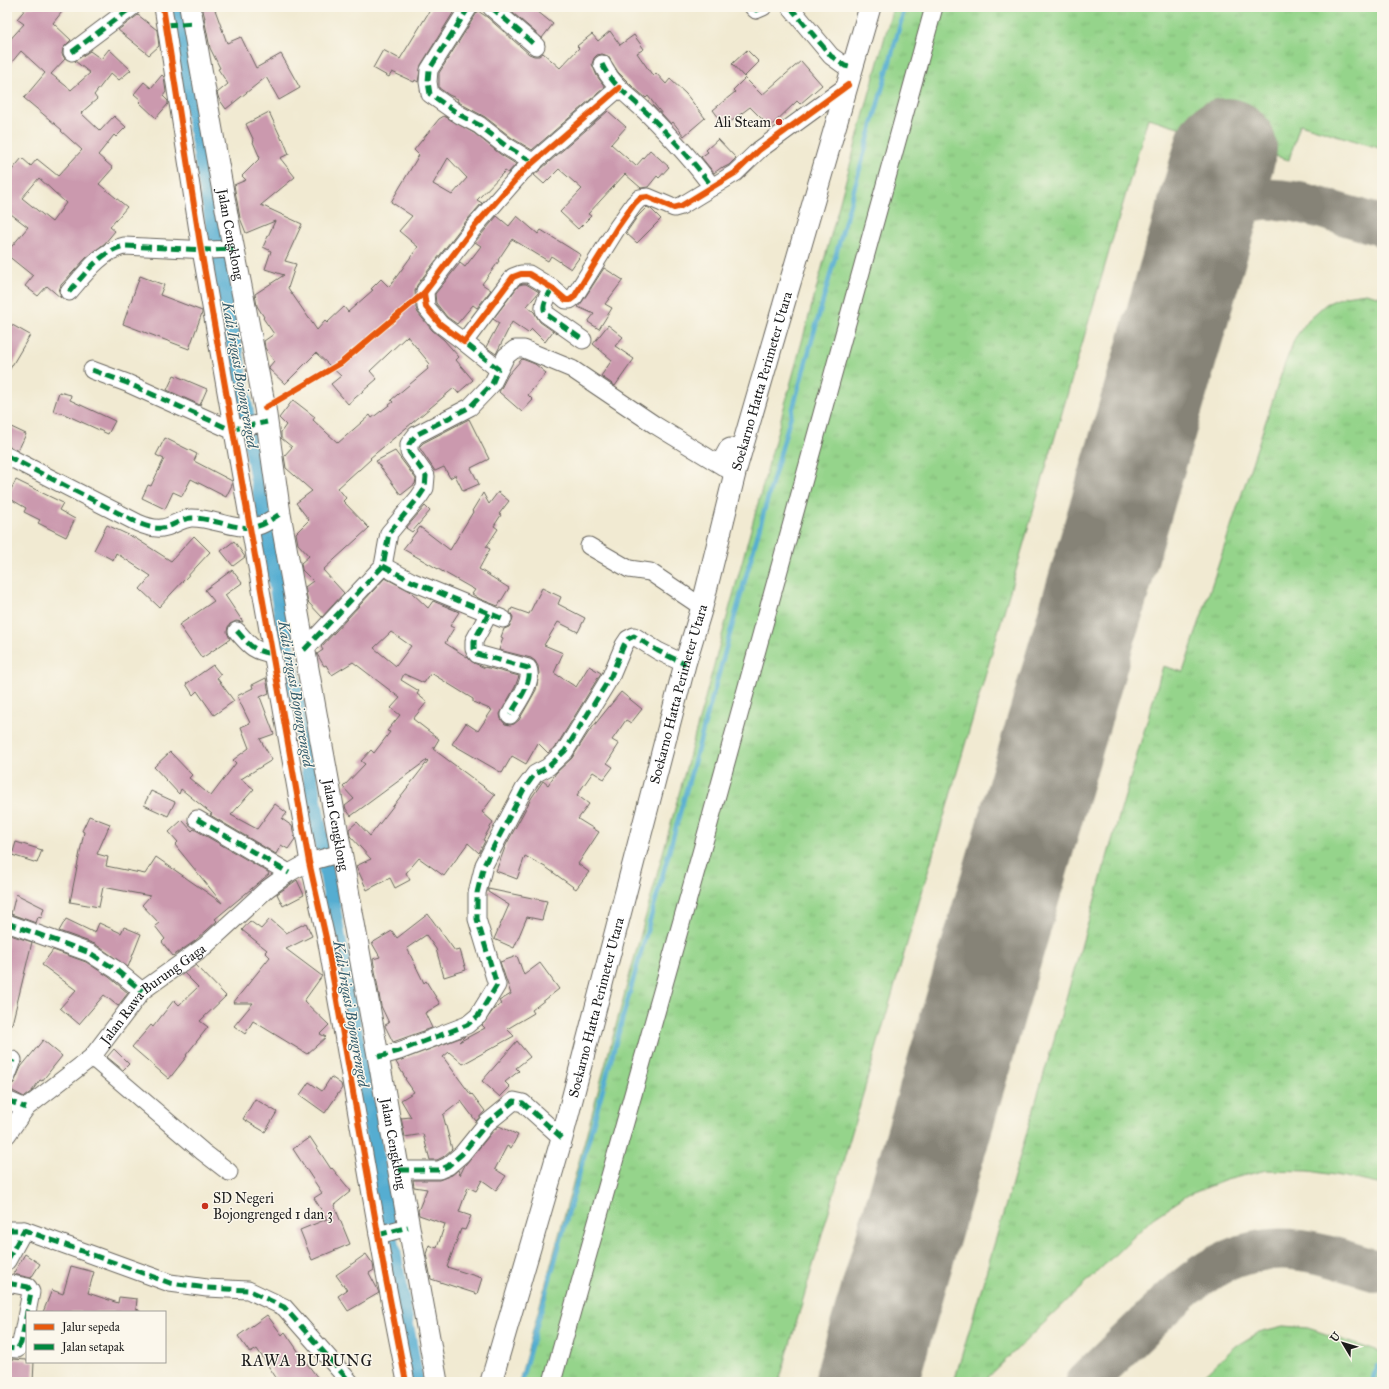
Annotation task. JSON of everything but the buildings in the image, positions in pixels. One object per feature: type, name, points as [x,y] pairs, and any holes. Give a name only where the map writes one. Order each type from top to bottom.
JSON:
[{"type":"main road","name":"Soekarno Hatta Perimeter Utara","points":[[491,1382],[562,1138],[685,664],[702,607],[732,465],[870,7]]},
{"type":"main road","name":"Jalan Cengklong","points":[[191,17],[230,248],[264,423],[278,516],[304,650],[338,854],[399,1170],[405,1228],[436,1382]]},
{"type":"street","points":[[72,52],[132,7]]},
{"type":"street","points":[[163,7],[169,25],[235,429],[255,526],[273,654],[382,1234],[406,1382]]},
{"type":"street","points":[[469,7],[429,70],[428,82],[430,94],[460,115],[479,125],[506,146],[534,163]]},
{"type":"street","points":[[491,7],[536,46]]},
{"type":"street","points":[[754,7],[756,10],[763,7]]},
{"type":"street","points":[[464,342],[513,277],[521,274],[530,274],[552,288],[566,300],[570,300],[574,297],[617,228],[640,198],[648,196],[674,208],[681,206],[735,173],[759,150],[850,76],[845,66],[831,56],[790,7]]},
{"type":"street","points":[[552,1382],[706,835],[934,7]]},
{"type":"street","points":[[169,25],[191,17]]},
{"type":"street","points":[[602,64],[611,80],[645,112],[699,168],[712,187]]},
{"type":"street","points":[[498,369],[440,324],[426,307],[425,291],[475,226],[522,172],[619,88]]},
{"type":"street","points":[[69,292],[91,267],[115,248],[124,246],[205,250],[230,248]]},
{"type":"street","points":[[552,288],[543,306],[543,310],[546,314],[583,340]]},
{"type":"street","points":[[304,650],[383,566],[389,533],[425,488],[426,476],[409,452],[409,444],[416,435],[470,407],[492,384],[498,369],[506,356],[516,349],[524,349],[572,369],[655,425],[732,465]]},
{"type":"street","points":[[92,370],[235,429],[264,423]]},
{"type":"street","points":[[7,456],[138,523],[149,527],[162,528],[180,520],[190,518],[203,519],[229,525],[255,526],[278,516]]},
{"type":"street","points":[[589,546],[629,569],[650,572],[702,607]]},
{"type":"street","points":[[383,566],[410,581],[496,616],[474,641],[474,649],[477,654],[528,668],[530,672],[530,680],[510,715]]},
{"type":"street","points":[[237,631],[254,649],[273,654]]},
{"type":"street","points":[[378,1057],[399,1051],[467,1025],[478,1016],[497,984],[477,919],[477,893],[484,865],[524,789],[535,774],[548,767],[565,751],[610,676],[628,639],[634,636],[658,651],[685,664]]},
{"type":"street","points":[[197,819],[288,873]]},
{"type":"street","name":"Jalan Rawa Burung Gaga","points":[[7,1135],[26,1108],[92,1057],[142,991],[205,946],[267,889],[288,873],[312,861],[338,854]]},
{"type":"street","points":[[7,923],[90,953],[115,969],[142,991]]},
{"type":"street","points":[[92,1057],[202,1152],[229,1172]]},
{"type":"street","points":[[7,1076],[13,1060]]},
{"type":"street","points":[[7,1100],[26,1108]]},
{"type":"street","points":[[399,1170],[439,1170],[448,1166],[462,1154],[487,1123],[514,1101],[523,1103],[562,1138]]},
{"type":"street","points":[[382,1234],[405,1228]]},
{"type":"street","points":[[7,1230],[24,1230],[170,1283],[207,1288],[248,1290],[284,1307],[350,1382]]},
{"type":"street","points":[[7,1261],[24,1230]]},
{"type":"street","points":[[7,1283],[28,1287],[31,1292],[27,1311]]},
{"type":"street","points":[[7,1348],[17,1349],[21,1343],[26,1318]]},
{"type":"green space","points":[[893,7],[1382,7],[1382,149],[1300,124],[1289,160],[1148,118],[779,1382],[519,1382]]},
{"type":"green space","points":[[1366,293],[1382,297],[1382,1185],[1347,1177],[1309,1171],[1266,1170],[1226,1180],[1188,1195],[1153,1218],[983,1382],[954,1382],[1163,666],[1183,672],[1284,366],[1295,338],[1309,319],[1326,304],[1345,296]]},
{"type":"green space","points":[[1283,1326],[1308,1328],[1382,1353],[1382,1382],[1197,1382],[1236,1346],[1259,1332]]},
{"type":"waterway","name":"Kali Irigasi Bojongrenged","points":[[175,7],[416,1382]]},
{"type":"waterway","points":[[521,1382],[905,7]]},
{"type":"waterway","points":[[1372,1382],[1377,1365]]},
{"type":"taxiway","points":[[1187,283],[1201,247],[1212,228],[1225,215],[1237,207],[1251,202],[1264,199],[1293,201],[1382,226]]},
{"type":"taxiway","points":[[1086,1382],[1177,1295],[1207,1272],[1223,1263],[1241,1256],[1260,1251],[1281,1249],[1307,1251],[1382,1272]]},
{"type":"runway","points":[[866,1382],[1226,149]]},
{"type":"marked path","points":[[72,52],[132,7]]},
{"type":"marked path","points":[[469,7],[429,70],[428,82],[430,94],[460,115],[479,125],[506,146],[534,163]]},
{"type":"marked path","points":[[491,7],[536,46]]},
{"type":"marked path","points":[[753,7],[756,10],[763,7]]},
{"type":"marked path","points":[[790,7],[831,56],[845,66],[853,68]]},
{"type":"marked path","points":[[166,25],[193,23]]},
{"type":"marked path","points":[[602,64],[615,84],[672,138],[712,187]]},
{"type":"marked path","points":[[69,292],[100,258],[124,246],[209,250],[233,249]]},
{"type":"marked path","points":[[552,288],[544,305],[544,311],[546,314],[583,340]]},
{"type":"marked path","points":[[304,650],[383,566],[389,533],[425,488],[426,476],[409,452],[409,444],[416,435],[470,407],[492,384],[498,369],[464,342]]},
{"type":"marked path","points":[[92,370],[127,383],[227,428],[234,429],[267,422]]},
{"type":"marked path","points":[[7,456],[138,523],[150,527],[166,527],[191,518],[199,518],[233,526],[250,527],[264,524],[280,514]]},
{"type":"marked path","points":[[383,566],[411,581],[503,619]]},
{"type":"marked path","points":[[489,613],[474,641],[474,649],[477,654],[528,668],[529,679],[527,685],[510,715]]},
{"type":"marked path","points":[[237,631],[252,647],[273,654]]},
{"type":"marked path","points":[[378,1057],[399,1051],[467,1025],[478,1016],[497,985],[477,919],[477,893],[484,865],[524,789],[535,774],[548,767],[565,751],[611,676],[628,639],[634,636],[658,651],[685,664]]},
{"type":"marked path","points":[[197,819],[289,873]]},
{"type":"marked path","points":[[7,923],[90,953],[115,969],[142,991]]},
{"type":"marked path","points":[[7,1076],[13,1060]]},
{"type":"marked path","points":[[7,1100],[26,1108]]},
{"type":"marked path","points":[[399,1170],[439,1170],[448,1166],[462,1154],[487,1123],[514,1101],[523,1103],[562,1138]]},
{"type":"marked path","points":[[378,1235],[408,1227]]},
{"type":"marked path","points":[[7,1230],[24,1230],[170,1283],[207,1288],[248,1290],[284,1307],[350,1382]]},
{"type":"marked path","points":[[7,1261],[24,1230]]},
{"type":"marked path","points":[[7,1283],[28,1287],[31,1292],[27,1311]]},
{"type":"marked path","points":[[7,1348],[17,1349],[21,1343],[26,1318]]},
{"type":"cycle path","points":[[163,7],[201,250],[309,862],[326,938],[385,1274],[406,1382]]},
{"type":"cycle path","points":[[424,293],[426,307],[440,324],[464,342],[513,277],[521,274],[529,274],[552,288],[566,300],[570,300],[574,297],[617,228],[640,198],[648,197],[674,208],[681,206],[735,173],[759,150],[848,85]]},
{"type":"cycle path","points":[[265,408],[341,363],[424,293],[475,226],[522,172],[619,88]]},
{"type":"place","name":"Ali Steam","points":[[779,122]]},
{"type":"place","name":"SD Negeri Bojongrenged 1 dan 3","points":[[205,1206]]},
{"type":"district","name":"RAWA BURUNG","points":[[307,1360]]}]
